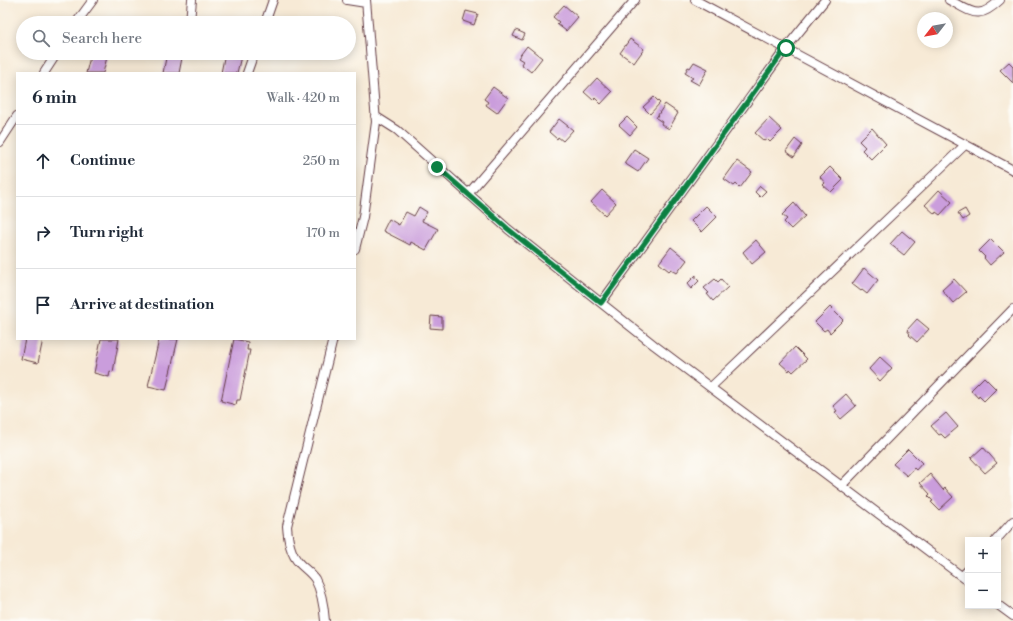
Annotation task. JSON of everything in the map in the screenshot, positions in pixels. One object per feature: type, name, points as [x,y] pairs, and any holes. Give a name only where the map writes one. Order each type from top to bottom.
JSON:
[{"type":"street","points":[[81,16],[93,0]]},
{"type":"street","points":[[190,16],[192,0]]},
{"type":"street","points":[[267,16],[273,0]]},
{"type":"street","points":[[347,0],[366,2],[376,122],[363,217],[356,245]]},
{"type":"street","points":[[468,194],[635,0]]},
{"type":"street","points":[[695,0],[1013,170]]},
{"type":"street","points":[[601,303],[786,48],[826,0]]},
{"type":"street","points":[[949,0],[976,14],[990,10],[1000,0]]},
{"type":"street","points":[[45,72],[52,60]]},
{"type":"street","points":[[246,72],[251,60]]},
{"type":"street","points":[[375,116],[397,130],[508,229],[654,345],[965,575]]},
{"type":"street","points":[[0,142],[16,118]]},
{"type":"street","points":[[711,387],[965,145]]},
{"type":"street","points":[[842,485],[1013,309]]},
{"type":"street","points":[[325,621],[324,606],[320,593],[314,579],[297,560],[290,547],[287,526],[333,340]]},
{"type":"street","points":[[999,537],[1013,521]]},
{"type":"street","points":[[1001,606],[1013,616]]},
{"type":"building","points":[[564,5],[578,17],[566,31],[557,24],[559,22],[553,17]]},
{"type":"building","points":[[466,11],[478,14],[474,25],[463,21]]},
{"type":"building","points":[[516,30],[525,34],[522,40],[513,36]]},
{"type":"building","points":[[630,39],[644,49],[634,63],[620,53]]},
{"type":"building","points":[[527,46],[542,58],[531,72],[521,64],[523,61],[518,58]]},
{"type":"building","points":[[89,60],[106,60],[103,72],[86,72]]},
{"type":"building","points":[[166,60],[182,60],[179,72],[163,72]]},
{"type":"building","points":[[224,60],[240,60],[237,72],[221,72]]},
{"type":"building","points":[[694,62],[708,69],[699,85],[690,80],[693,78],[685,73],[688,67],[690,68]]},
{"type":"building","points":[[1009,62],[1013,66],[1013,83],[1000,70]]},
{"type":"building","points":[[597,78],[612,92],[601,104],[595,98],[593,100],[584,92]]},
{"type":"building","points":[[493,87],[508,98],[497,113],[486,105],[488,102],[484,99]]},
{"type":"building","points":[[654,97],[660,103],[650,114],[643,107]]},
{"type":"building","points":[[665,104],[678,113],[669,129],[661,124],[662,122],[656,118]]},
{"type":"building","points":[[627,117],[637,127],[630,135],[619,125]]},
{"type":"building","points":[[769,118],[782,130],[770,142],[767,139],[764,141],[755,133]]},
{"type":"building","points":[[559,119],[573,130],[563,141],[558,137],[557,139],[549,132]]},
{"type":"building","points":[[872,128],[886,144],[871,159],[862,150],[865,147],[859,141]]},
{"type":"building","points":[[795,139],[802,145],[794,157],[786,151]]},
{"type":"building","points":[[634,149],[648,158],[638,172],[624,163]]},
{"type":"building","points":[[737,161],[752,172],[740,188],[736,184],[734,186],[724,179]]},
{"type":"building","points":[[830,167],[843,180],[831,192],[823,185],[825,183],[820,177]]},
{"type":"building","points":[[760,186],[766,191],[760,197],[755,192]]},
{"type":"building","points":[[602,190],[616,203],[605,215],[591,202]]},
{"type":"building","points":[[939,190],[952,202],[940,215],[936,212],[935,214],[925,205]]},
{"type":"building","points":[[794,203],[805,216],[791,229],[784,222],[787,219],[782,215]]},
{"type":"building","points":[[706,206],[717,217],[702,232],[691,221]]},
{"type":"building","points":[[419,207],[427,212],[422,221],[438,229],[426,250],[411,242],[410,245],[383,231],[389,219],[399,225],[406,212],[414,216]]},
{"type":"building","points":[[965,209],[969,216],[963,220],[958,213]]},
{"type":"building","points":[[902,231],[915,242],[904,255],[890,244]]},
{"type":"building","points":[[991,239],[1004,252],[990,265],[979,251]]},
{"type":"building","points":[[756,240],[766,252],[752,264],[743,252]]},
{"type":"building","points":[[671,247],[687,260],[677,273],[671,269],[669,271],[659,263]]},
{"type":"building","points":[[864,268],[878,280],[867,294],[852,284]]},
{"type":"building","points":[[696,275],[696,278],[699,281],[691,289],[687,284]]},
{"type":"building","points":[[715,279],[718,282],[721,279],[728,287],[713,301],[707,294],[709,293],[704,288]]},
{"type":"building","points":[[954,279],[966,292],[953,303],[942,290]]},
{"type":"building","points":[[830,307],[843,320],[830,333],[827,329],[824,331],[815,322]]},
{"type":"building","points":[[431,316],[442,317],[442,329],[430,328]]},
{"type":"building","points":[[917,319],[929,329],[917,342],[909,335],[910,334],[907,330]]},
{"type":"building","points":[[25,340],[43,340],[38,363],[21,359]]},
{"type":"building","points":[[101,340],[119,340],[113,372],[110,371],[109,377],[94,373]]},
{"type":"building","points":[[159,340],[178,340],[166,390],[148,386]]},
{"type":"building","points":[[234,340],[248,342],[247,350],[250,350],[240,400],[237,400],[236,405],[221,401]]},
{"type":"building","points":[[795,347],[807,359],[793,372],[790,369],[789,371],[780,363]]},
{"type":"building","points":[[880,357],[892,368],[880,381],[869,369]]},
{"type":"building","points":[[984,377],[996,389],[984,401],[979,396],[978,398],[971,390]]},
{"type":"building","points":[[846,394],[856,406],[841,419],[835,412],[837,411],[833,406]]},
{"type":"building","points":[[946,413],[958,427],[945,438],[941,434],[939,435],[931,426]]},
{"type":"building","points":[[983,447],[997,463],[985,473],[971,458]]},
{"type":"building","points":[[908,449],[922,463],[916,470],[914,468],[907,476],[893,464]]},
{"type":"building","points":[[930,474],[943,490],[945,488],[953,497],[939,510],[931,502],[933,501],[928,496],[930,494],[920,483]]},
{"type":"route","points":[[437,167],[508,229],[601,303],[786,48]]}]
